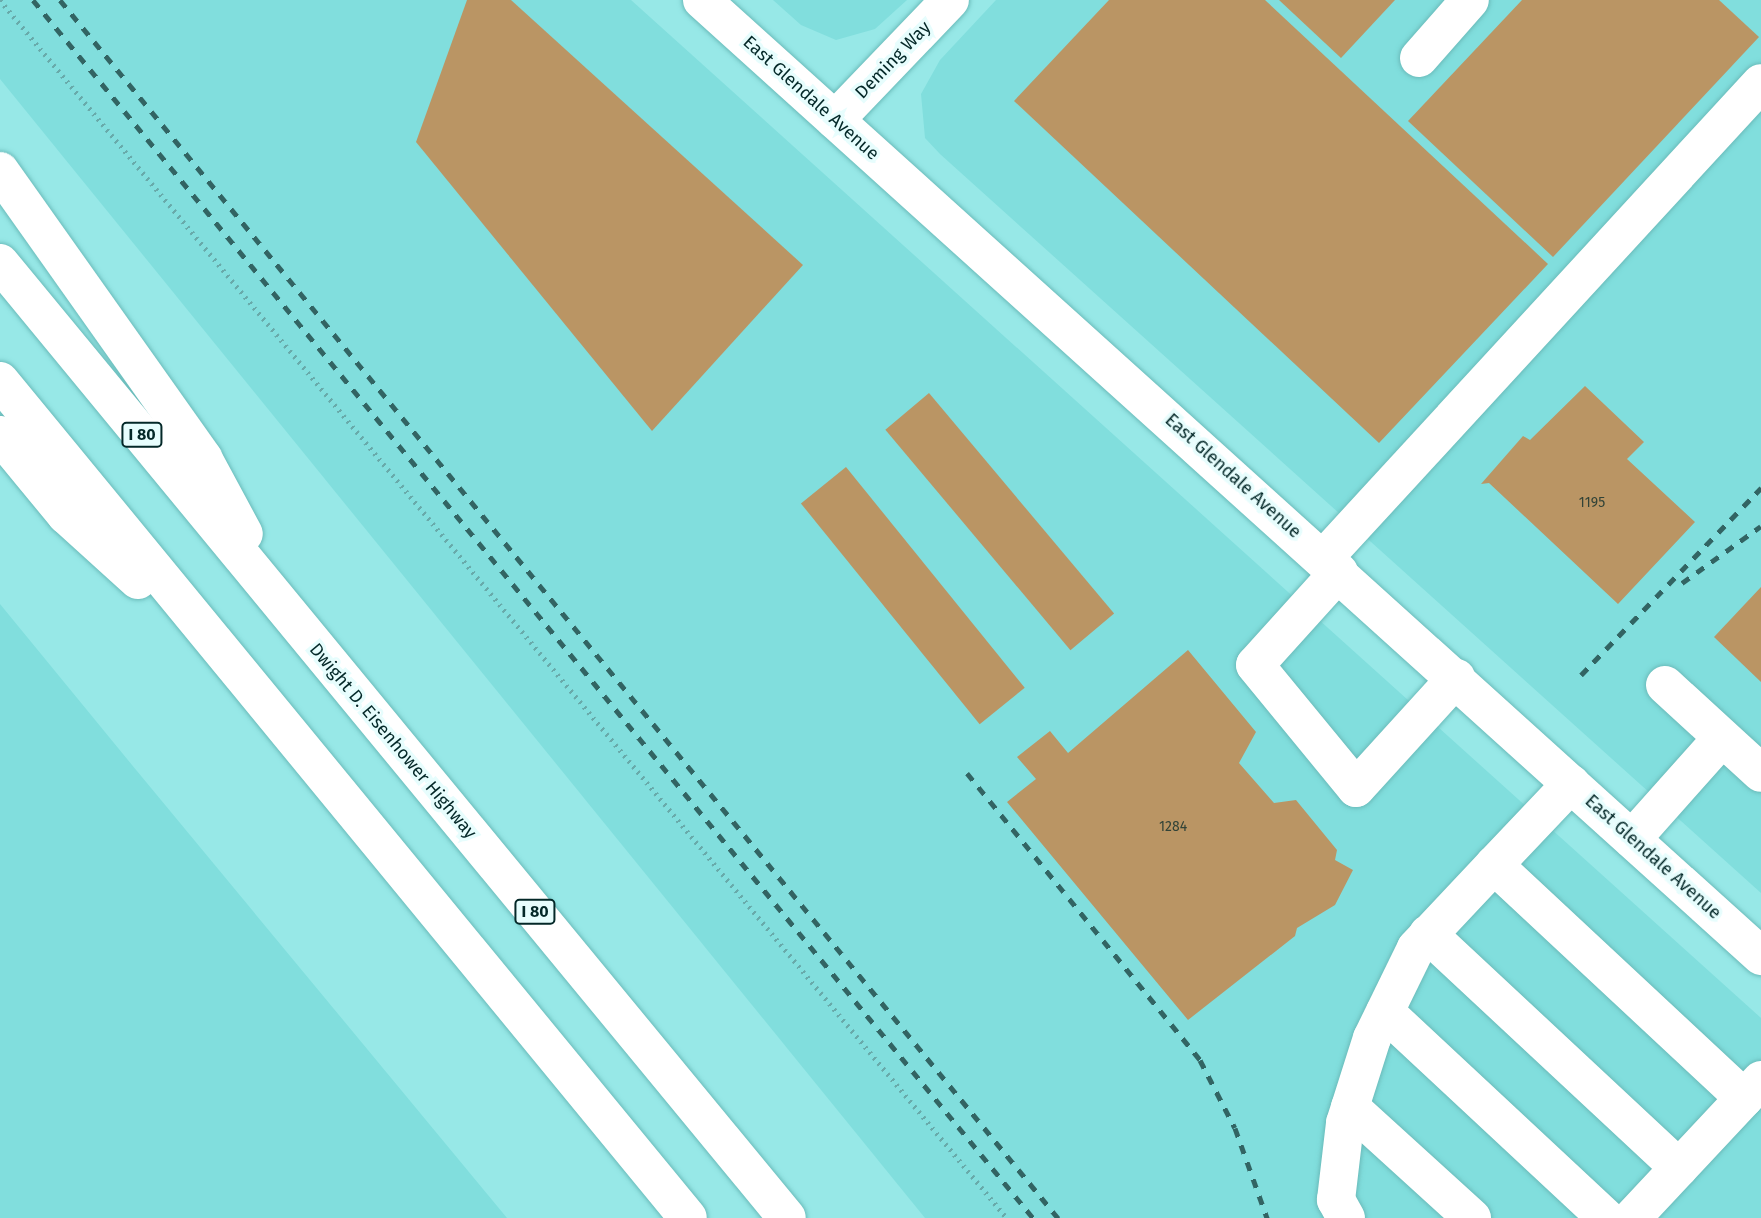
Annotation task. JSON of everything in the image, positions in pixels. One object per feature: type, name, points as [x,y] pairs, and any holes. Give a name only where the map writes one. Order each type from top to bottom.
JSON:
[{"type":"main road","name":"East Glendale Avenue","points":[[702,0],[1761,955]]},
{"type":"main road","name":"Deming Way","points":[[835,120],[950,0]]},
{"type":"main road","points":[[1419,58],[1470,0]]},
{"type":"main road","points":[[1456,678],[1356,788],[1255,665],[1331,565],[1761,83]]},
{"type":"main road","points":[[0,171],[204,458],[283,607]]},
{"type":"main road","name":"Dwight D. Eisenhower Highway","points":[[0,263],[787,1218]]},
{"type":"main road","points":[[0,381],[688,1218]]},
{"type":"main road","points":[[0,435],[66,514],[232,664]]},
{"type":"main road","points":[[1665,685],[1761,773]]},
{"type":"main road","points":[[1632,839],[1722,738]]},
{"type":"main road","points":[[1346,1218],[1336,1200],[1350,1107],[1384,1012],[1428,934],[1572,784]]},
{"type":"main road","points":[[1494,865],[1753,1089],[1632,1218]]},
{"type":"main road","points":[[1428,934],[1679,1168]]},
{"type":"main road","points":[[1384,1012],[1606,1218]]},
{"type":"main road","points":[[1350,1107],[1472,1218]]},
{"type":"path","points":[[0,0],[1007,1218]]},
{"type":"shaded area","points":[[0,0],[631,0],[1761,1018],[1761,1218],[925,1218],[0,79]]},
{"type":"shaded area","points":[[773,0],[907,0],[875,29],[836,40],[801,25]]},
{"type":"shaded area","points":[[996,0],[1761,0],[1761,893],[925,138],[921,94],[940,60]]},
{"type":"shaded area","points":[[0,604],[132,765],[507,1218],[0,1218]]},
{"type":"building","points":[[467,0],[511,0],[803,265],[652,431],[416,142]]},
{"type":"building","points":[[1109,0],[1265,0],[1548,264],[1379,443],[1014,101]]},
{"type":"building","points":[[1279,0],[1395,0],[1341,58]]},
{"type":"building","points":[[1522,0],[1719,0],[1759,37],[1553,257],[1408,121]]},
{"type":"building","points":[[1585,386],[1644,442],[1627,459],[1695,522],[1618,604],[1489,483],[1481,484],[1523,436],[1530,440]]},
{"type":"building","points":[[929,393],[1114,614],[1070,650],[885,430]]},
{"type":"building","points":[[846,467],[1025,688],[980,724],[801,504]]},
{"type":"building","points":[[1761,587],[1761,682],[1714,637]]},
{"type":"building","points":[[1188,650],[1256,732],[1239,763],[1274,803],[1296,800],[1337,850],[1335,860],[1353,870],[1335,905],[1297,928],[1295,936],[1188,1020],[1007,802],[1036,779],[1017,757],[1050,731],[1068,753]]},
{"type":"railway","points":[[33,0],[1033,1218]]},
{"type":"railway","points":[[60,0],[1058,1218]]},
{"type":"railway","points":[[1581,675],[1761,488]]},
{"type":"railway","points":[[1682,583],[1761,526]]},
{"type":"railway","points":[[967,773],[1200,1060],[1235,1128],[1267,1218]]}]
